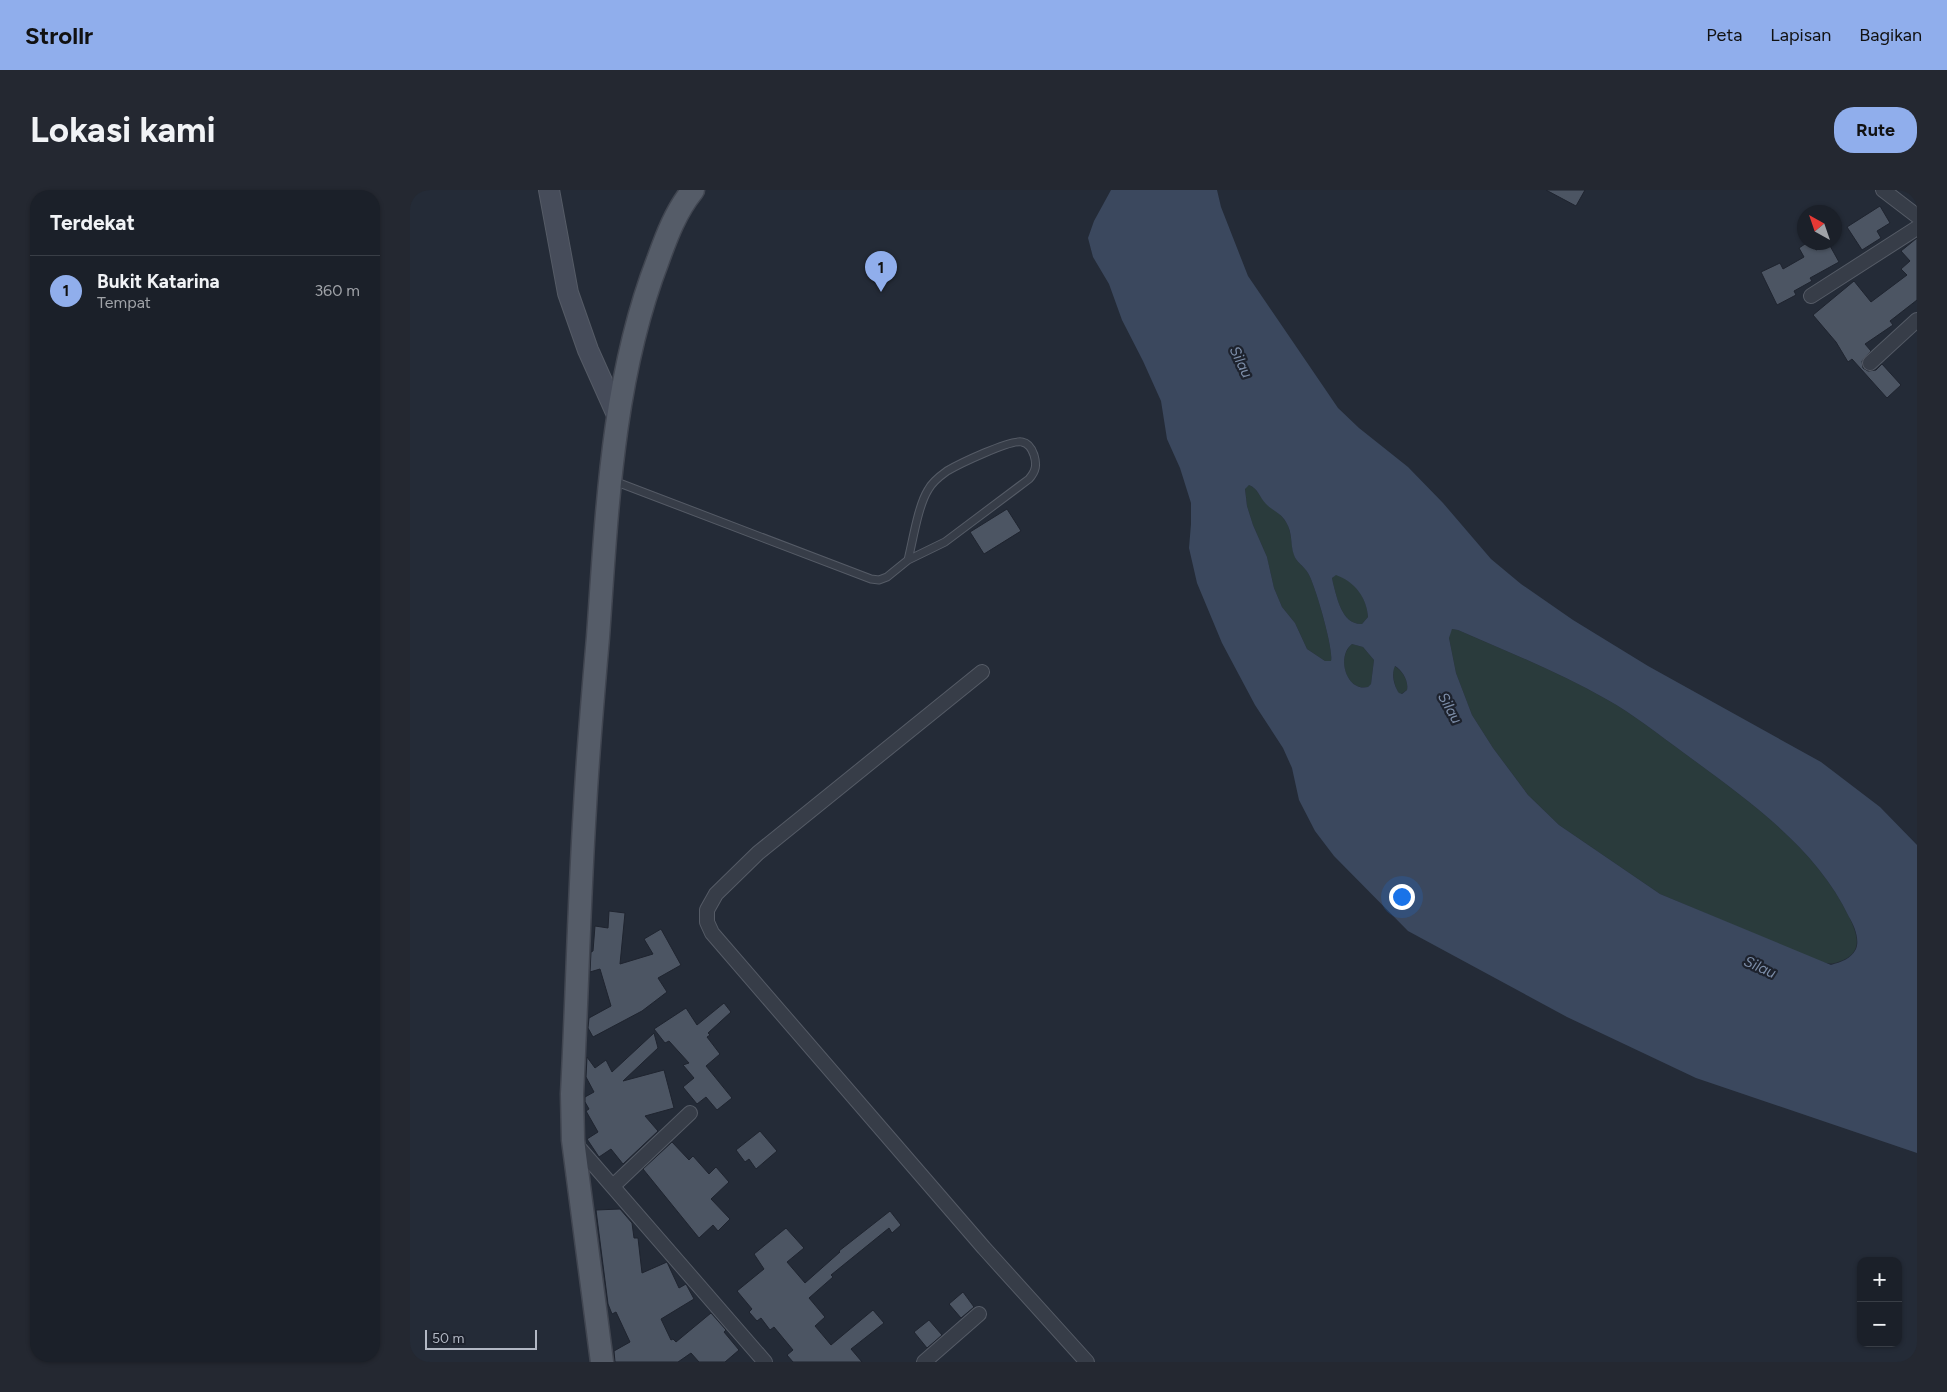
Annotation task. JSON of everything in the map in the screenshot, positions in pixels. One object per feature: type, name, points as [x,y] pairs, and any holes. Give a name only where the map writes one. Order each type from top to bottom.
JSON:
[{"type":"main road","points":[[602,1362],[573,1140],[572,1094],[585,808],[611,480],[618,417],[633,342],[649,283],[672,224],[683,202],[693,190]]},
{"type":"street","points":[[549,190],[571,301],[588,350],[618,417]]},
{"type":"street","points":[[1883,190],[1917,216]]},
{"type":"street","points":[[1811,296],[1917,228]]},
{"type":"street","points":[[1870,362],[1917,320]]},
{"type":"street","points":[[982,672],[758,853],[716,894],[707,910],[707,922],[712,933],[984,1248],[1087,1362]]},
{"type":"street","points":[[613,1186],[690,1113]]},
{"type":"street","points":[[573,1140],[765,1362]]},
{"type":"street","points":[[924,1362],[979,1314]]},
{"type":"lane","points":[[611,480],[872,579],[879,580],[887,577],[908,560],[945,542],[1029,479],[1035,473],[1037,464],[1028,444],[1022,442],[1007,443],[948,471],[936,480],[928,489],[923,500],[908,560]]},
{"type":"shaded area","points":[[1249,485],[1281,515],[1288,526],[1294,554],[1297,561],[1308,573],[1319,603],[1330,644],[1331,661],[1325,661],[1307,649],[1295,623],[1282,607],[1274,588],[1267,557],[1247,506],[1245,488]]},
{"type":"shaded area","points":[[1336,574],[1349,581],[1359,591],[1365,603],[1368,617],[1362,624],[1350,620],[1342,610],[1336,596],[1332,578]]},
{"type":"shaded area","points":[[1452,629],[1552,671],[1588,689],[1636,718],[1731,787],[1799,846],[1818,868],[1835,892],[1855,931],[1857,944],[1852,954],[1846,959],[1834,963],[1820,961],[1660,894],[1559,825],[1528,795],[1493,748],[1472,715],[1456,673],[1449,638]]},
{"type":"shaded area","points":[[1352,644],[1363,647],[1374,660],[1371,684],[1368,687],[1360,687],[1354,684],[1346,672],[1344,665],[1345,657],[1347,650]]},
{"type":"shaded area","points":[[1394,666],[1402,673],[1407,683],[1407,690],[1401,694],[1399,694],[1395,684]]},
{"type":"water","name":"Silau","points":[[1111,190],[1217,190],[1221,207],[1248,276],[1338,408],[1359,428],[1408,467],[1443,503],[1491,559],[1521,584],[1573,620],[1648,666],[1821,762],[1880,807],[1917,845],[1917,1153],[1696,1078],[1567,1017],[1408,931],[1334,856],[1315,831],[1299,800],[1292,768],[1283,748],[1255,705],[1222,643],[1197,583],[1189,548],[1191,503],[1180,468],[1167,439],[1161,401],[1122,320],[1109,284],[1093,257],[1088,238],[1094,221]],"holes":[[[1249,485],[1255,488],[1266,504],[1282,516],[1288,526],[1296,560],[1308,573],[1319,603],[1330,644],[1331,661],[1325,661],[1307,649],[1295,623],[1282,607],[1274,588],[1267,557],[1247,506],[1245,489]],[[1336,575],[1343,578],[1359,592],[1365,603],[1368,617],[1362,624],[1355,623],[1345,615],[1339,603],[1332,578]],[[1452,629],[1570,680],[1636,718],[1731,787],[1799,846],[1835,892],[1851,920],[1856,932],[1857,941],[1854,952],[1845,960],[1831,965],[1660,894],[1559,825],[1528,795],[1493,748],[1472,715],[1456,673],[1449,638]],[[1352,644],[1363,647],[1374,660],[1371,684],[1368,687],[1360,687],[1349,679],[1344,664],[1347,649]],[[1395,666],[1406,680],[1407,690],[1402,694],[1399,693],[1396,687],[1393,673]]]},
{"type":"building","points":[[1546,190],[1585,190],[1576,206]]},
{"type":"building","points":[[1880,206],[1890,223],[1877,231],[1881,238],[1862,250],[1847,227]]},
{"type":"building","points":[[1917,238],[1917,300],[1890,321],[1893,325],[1865,344],[1871,351],[1862,361],[1863,368],[1868,371],[1876,370],[1882,364],[1901,385],[1887,398],[1852,359],[1848,362],[1836,342],[1813,315],[1854,281],[1871,302],[1907,275],[1901,269],[1910,261],[1901,251]]},
{"type":"building","points":[[1800,250],[1832,250],[1839,262],[1810,278],[1812,281],[1794,291],[1796,295],[1777,305],[1761,272],[1780,263],[1783,269],[1804,257]]},
{"type":"building","points":[[1007,509],[1021,531],[984,554],[970,532]]},
{"type":"building","points":[[609,911],[625,913],[620,964],[653,954],[644,939],[661,929],[681,965],[658,978],[667,992],[642,1011],[593,1037],[588,1028],[589,1018],[611,1006],[600,969],[590,972],[595,926],[608,928]]},
{"type":"building","points":[[724,1003],[731,1012],[708,1033],[710,1035],[707,1037],[720,1054],[706,1066],[732,1098],[717,1110],[706,1097],[697,1104],[683,1087],[694,1078],[683,1065],[689,1063],[669,1041],[665,1043],[654,1029],[686,1008],[697,1025]]},
{"type":"building","points":[[654,1033],[658,1048],[623,1081],[664,1070],[674,1108],[645,1116],[658,1131],[623,1164],[611,1149],[599,1157],[587,1139],[598,1132],[586,1111],[589,1109],[585,1102],[585,1097],[594,1092],[586,1077],[587,1057],[595,1068],[606,1060],[612,1072]]},
{"type":"building","points":[[760,1131],[777,1151],[756,1169],[749,1159],[745,1162],[736,1150]]},
{"type":"building","points":[[672,1142],[689,1160],[693,1156],[709,1174],[716,1167],[729,1182],[711,1199],[730,1219],[718,1231],[713,1225],[699,1238],[643,1169]]},
{"type":"building","points":[[620,1209],[632,1223],[634,1238],[638,1238],[642,1273],[667,1262],[679,1288],[686,1284],[694,1299],[661,1319],[671,1340],[673,1339],[676,1342],[711,1313],[726,1330],[724,1332],[739,1350],[725,1362],[699,1362],[691,1353],[678,1362],[615,1362],[614,1351],[630,1342],[616,1312],[612,1314],[608,1304],[596,1210]]},
{"type":"building","points":[[890,1211],[901,1225],[892,1233],[889,1228],[831,1275],[833,1277],[809,1298],[825,1317],[815,1326],[831,1345],[873,1310],[884,1323],[851,1349],[862,1362],[793,1362],[787,1355],[793,1350],[774,1327],[770,1330],[761,1318],[757,1321],[749,1312],[752,1309],[737,1291],[764,1269],[754,1254],[786,1228],[804,1248],[787,1262],[805,1283],[839,1251]]},
{"type":"building","points":[[963,1292],[974,1307],[961,1318],[949,1304]]},
{"type":"building","points":[[929,1320],[942,1335],[927,1348],[914,1332]]},
{"type":"place","name":"Bukit Katarina","points":[[881,292]]}]
